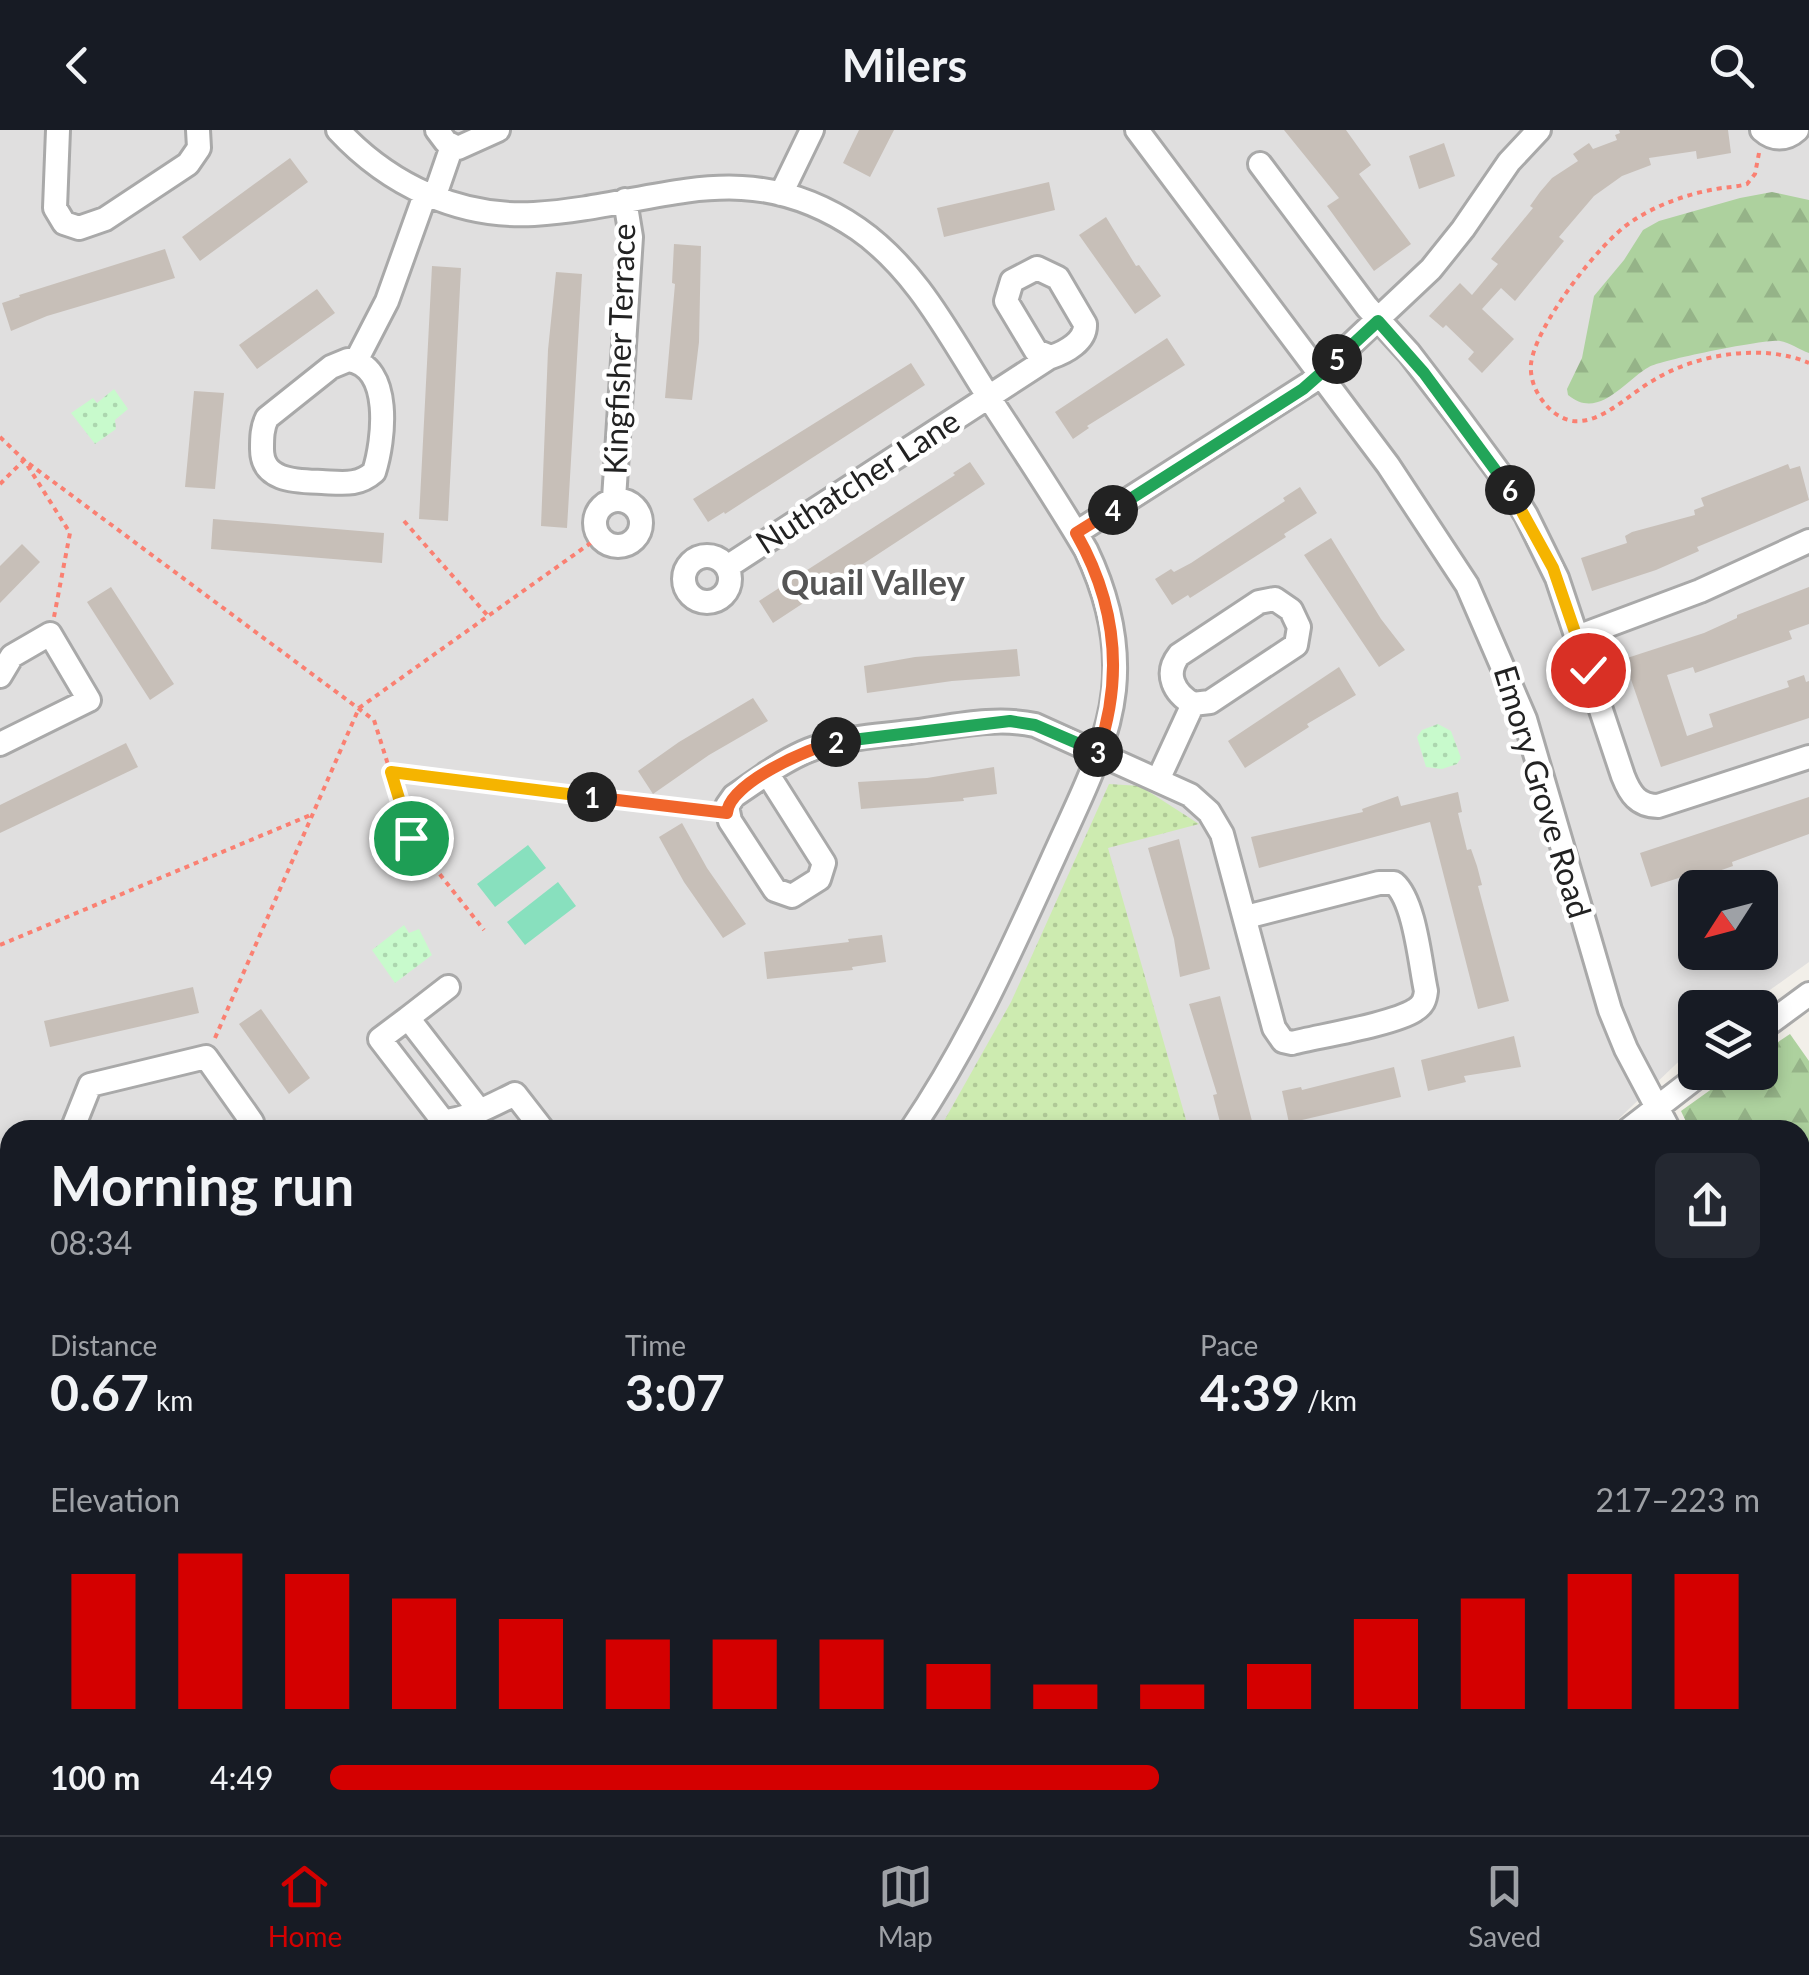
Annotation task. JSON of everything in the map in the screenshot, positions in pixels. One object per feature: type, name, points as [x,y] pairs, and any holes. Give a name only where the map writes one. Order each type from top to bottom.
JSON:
[{"type":"street","points":[[58,130],[55,208],[64,223],[78,228],[105,220],[188,164],[198,148],[198,130]]},
{"type":"street","points":[[338,130],[383,170],[429,196],[476,210],[552,212],[718,186],[781,194],[839,217],[894,260],[921,291],[1076,533],[1096,573],[1113,635],[1114,693],[1098,754],[980,1015],[918,1120]]},
{"type":"street","points":[[356,361],[388,301],[429,196],[445,138],[464,146],[498,130]]},
{"type":"street","points":[[781,194],[812,130]]},
{"type":"street","name":"Emory Grove Road","points":[[1137,130],[1417,506],[1480,610],[1528,729],[1610,1010],[1626,1049],[1665,1120]]},
{"type":"street","points":[[1076,533],[1303,389],[1378,321],[1444,253],[1509,162],[1539,130]]},
{"type":"street","points":[[1761,141],[1771,136],[1782,138],[1798,130]]},
{"type":"street","points":[[1260,164],[1503,478],[1547,556],[1634,798],[1654,806],[1668,803],[1809,757]]},
{"type":"street","name":"Kingfisher Terrace","points":[[614,499],[631,236],[625,200]]},
{"type":"street","name":"Nuthatcher Lane","points":[[726,567],[1050,357]]},
{"type":"street","points":[[345,360],[356,361],[370,371],[380,391],[374,472],[362,482],[352,484],[278,477],[262,455],[263,428],[268,418],[330,366],[345,360]]},
{"type":"street","name":"Kingfisher Terrace","points":[[614,499],[637,509],[640,530],[634,539],[620,546],[599,537],[594,525],[597,512],[614,499]]},
{"type":"street","points":[[1577,637],[1700,591],[1809,541]]},
{"type":"street","points":[[1275,599],[1286,606],[1300,630],[1292,650],[1210,702],[1193,704],[1174,685],[1172,666],[1179,656],[1259,602],[1275,599]]},
{"type":"street","points":[[0,676],[12,656],[50,634],[89,700],[0,744]]},
{"type":"street","points":[[1158,780],[1193,704]]},
{"type":"street","points":[[767,773],[824,862],[818,879],[796,894],[778,894],[727,813],[731,798],[767,773],[796,755],[824,745],[998,721],[1035,725],[1194,798],[1216,821],[1274,1028],[1287,1042],[1397,1018],[1412,1013],[1425,1000],[1409,910],[1403,893],[1394,883],[1380,883],[1246,918]]},
{"type":"street","points":[[444,1120],[380,1039],[448,987]]},
{"type":"street","points":[[1778,1017],[1809,994]]},
{"type":"street","points":[[408,1018],[478,1110]]},
{"type":"street","points":[[76,1120],[90,1085],[206,1057],[251,1120]]},
{"type":"street","points":[[1640,1120],[1678,1090]]},
{"type":"street","points":[[452,1120],[515,1094],[535,1120]]},
{"type":"path","points":[[1761,141],[1755,174],[1746,184],[1708,190],[1665,204],[1614,234],[1546,324],[1533,354],[1532,378],[1550,409],[1563,418],[1578,421],[1610,409],[1666,373],[1712,359],[1763,353],[1788,355],[1809,363]]},
{"type":"path","points":[[0,436],[24,460],[374,720],[411,838],[484,930]]},
{"type":"path","points":[[0,484],[24,460]]},
{"type":"path","points":[[24,460],[70,533],[50,634]]},
{"type":"path","points":[[404,521],[488,616]]},
{"type":"path","points":[[206,1057],[359,708],[599,537]]},
{"type":"path","points":[[391,772],[727,813]]},
{"type":"path","points":[[0,945],[313,814]]},
{"type":"shaded area","points":[[0,130],[1809,130],[1809,962],[1770,990],[1678,990],[1678,1062],[1617,1120],[0,1120]]},
{"type":"shaded area","points":[[1809,1097],[1809,1120],[1803,1120]]},
{"type":"green space","points":[[1772,192],[1809,200],[1809,353],[1780,341],[1735,347],[1649,367],[1601,401],[1579,402],[1568,395],[1567,389],[1582,358],[1594,296],[1643,230],[1659,221]]},
{"type":"green space","points":[[114,389],[128,409],[115,420],[116,429],[95,444],[71,413],[93,398],[97,403]]},
{"type":"green space","points":[[1438,724],[1451,731],[1461,758],[1457,764],[1442,769],[1426,767],[1417,737],[1422,730]]},
{"type":"green space","points":[[1109,784],[1140,786],[1199,824],[1108,848],[1186,1120],[945,1120],[1011,1002]]},
{"type":"green space","points":[[528,845],[546,868],[495,907],[477,884]]},
{"type":"green space","points":[[558,882],[576,906],[525,945],[507,922]]},
{"type":"green space","points":[[404,925],[409,933],[419,929],[432,955],[395,983],[372,950]]},
{"type":"green space","points":[[1790,1034],[1809,1061],[1809,1120],[1685,1120],[1681,1111],[1710,1090],[1778,1090],[1778,1042]]},
{"type":"building","points":[[859,130],[894,130],[870,177],[843,163]]},
{"type":"building","points":[[1284,130],[1346,130],[1371,165],[1359,174],[1411,244],[1374,271],[1327,206],[1339,198]]},
{"type":"building","points":[[1619,130],[1728,130],[1731,153],[1697,159],[1696,151],[1649,158],[1651,165],[1622,176],[1594,196],[1559,237],[1564,241],[1515,301],[1501,288],[1482,309],[1514,339],[1482,373],[1468,359],[1474,352],[1446,325],[1443,328],[1429,316],[1460,283],[1472,295],[1498,264],[1491,259],[1533,208],[1530,206],[1540,192],[1552,178],[1578,161],[1573,154],[1589,143],[1593,149],[1617,140]]},
{"type":"building","points":[[1444,143],[1455,176],[1419,189],[1409,156]]},
{"type":"building","points":[[290,158],[308,182],[200,261],[182,237]]},
{"type":"building","points":[[1049,182],[1055,210],[944,237],[937,208]]},
{"type":"building","points":[[1106,217],[1136,266],[1161,296],[1135,314],[1079,235]]},
{"type":"building","points":[[674,244],[701,246],[699,342],[692,400],[665,398],[675,284]]},
{"type":"building","points":[[165,249],[175,278],[47,316],[11,331],[2,303]]},
{"type":"building","points":[[432,266],[461,268],[448,521],[419,519]]},
{"type":"building","points":[[556,272],[582,274],[567,528],[541,526],[548,350]]},
{"type":"building","points":[[317,289],[335,313],[257,369],[239,345]]},
{"type":"building","points":[[1167,338],[1185,365],[1087,426],[1073,439],[1055,412]]},
{"type":"building","points":[[911,363],[925,385],[708,522],[693,499]]},
{"type":"building","points":[[194,391],[224,393],[215,489],[185,487]]},
{"type":"building","points":[[970,462],[985,484],[773,623],[759,601]]},
{"type":"building","points":[[1788,464],[1790,469],[1800,466],[1809,500],[1697,547],[1699,551],[1656,570],[1592,591],[1581,558],[1627,543],[1625,536],[1632,532],[1695,515],[1694,510],[1704,506],[1701,498]]},
{"type":"building","points":[[1300,487],[1317,513],[1190,598],[1188,595],[1172,605],[1155,579],[1191,563]]},
{"type":"building","points":[[213,519],[384,533],[382,563],[211,549]]},
{"type":"building","points":[[1331,538],[1405,650],[1379,667],[1304,555]]},
{"type":"building","points":[[22,544],[40,562],[0,603],[0,566]]},
{"type":"building","points":[[111,587],[174,684],[150,700],[87,602]]},
{"type":"building","points":[[1809,587],[1809,624],[1789,631],[1792,639],[1695,673],[1693,667],[1667,675],[1687,736],[1713,727],[1709,714],[1789,687],[1787,681],[1804,675],[1809,681],[1809,718],[1661,767],[1624,659],[1704,633],[1737,615]]},
{"type":"building","points":[[1017,649],[1020,676],[867,693],[864,666],[915,657]]},
{"type":"building","points":[[1339,667],[1356,695],[1245,768],[1228,741]]},
{"type":"building","points":[[753,698],[768,721],[653,794],[638,771]]},
{"type":"building","points":[[126,743],[138,767],[0,833],[0,805]]},
{"type":"building","points":[[994,767],[997,794],[963,798],[964,801],[861,809],[858,782],[927,778]]},
{"type":"building","points":[[1458,792],[1462,812],[1458,813],[1467,850],[1471,849],[1477,866],[1482,885],[1478,886],[1509,1001],[1478,1009],[1430,822],[1259,868],[1251,837],[1363,812],[1362,809],[1398,796],[1401,806]]},
{"type":"building","points":[[1809,797],[1809,834],[1732,862],[1733,866],[1722,870],[1678,870],[1678,878],[1651,887],[1640,853]]},
{"type":"building","points":[[682,823],[746,924],[723,938],[659,837]]},
{"type":"building","points":[[1179,839],[1210,969],[1180,977],[1174,939],[1148,848]]},
{"type":"building","points":[[882,935],[886,962],[852,967],[853,970],[767,979],[764,952]]},
{"type":"building","points":[[193,987],[199,1013],[50,1047],[44,1021]]},
{"type":"building","points":[[1220,996],[1252,1120],[1219,1120],[1213,1095],[1217,1094],[1189,1004]]},
{"type":"building","points":[[261,1009],[310,1078],[289,1094],[239,1024]]},
{"type":"building","points":[[1514,1036],[1521,1067],[1464,1076],[1466,1082],[1428,1091],[1421,1060]]},
{"type":"building","points":[[1394,1067],[1401,1097],[1288,1120],[1282,1091],[1301,1087],[1302,1090]]},
{"type":"district","name":"Quail Valley","points":[[873,583]]},
{"type":"route","points":[[411,838],[391,772],[727,813],[731,798],[780,764],[810,749],[854,739],[1010,721],[1054,732],[1098,754],[1114,693],[1113,635],[1096,573],[1076,533],[1303,389],[1378,321],[1424,373],[1493,464],[1518,504],[1553,568],[1588,670]]}]
